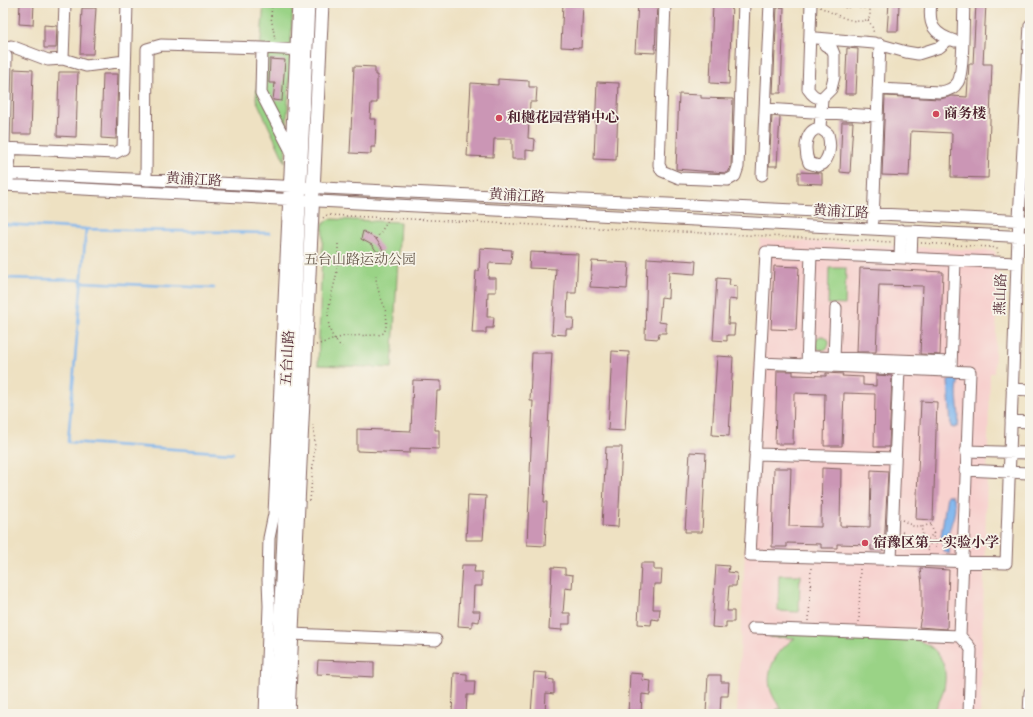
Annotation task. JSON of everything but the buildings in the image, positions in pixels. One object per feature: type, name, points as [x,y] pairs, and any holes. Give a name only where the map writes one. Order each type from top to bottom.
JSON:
[{"type":"main road","name":"五台山路","points":[[276,714],[293,200],[301,50],[308,3]]},
{"type":"main road","name":"五台山路","points":[[288,714],[322,3]]},
{"type":"street","points":[[63,59],[65,3]]},
{"type":"street","points":[[3,148],[115,152],[124,149],[127,3]]},
{"type":"street","points":[[294,186],[291,149],[301,50],[298,3]]},
{"type":"street","points":[[665,3],[659,164],[662,171],[679,178],[728,180],[735,176],[738,167],[744,3]]},
{"type":"street","points":[[762,175],[770,3]]},
{"type":"street","points":[[811,3],[808,89],[812,95],[822,98]]},
{"type":"street","points":[[931,3],[930,16],[932,27],[949,40],[962,44]]},
{"type":"street","points":[[878,90],[940,92],[951,89],[959,81],[964,3]]},
{"type":"street","name":"燕山路","points":[[962,562],[1006,564],[1018,236],[1025,221],[1030,25]]},
{"type":"street","points":[[810,38],[877,44],[918,54],[940,48],[949,40]]},
{"type":"street","points":[[820,128],[822,98],[831,89],[834,54],[832,49],[825,45],[823,39]]},
{"type":"street","points":[[7,42],[48,60],[63,59],[86,66],[125,61]]},
{"type":"street","points":[[5,185],[10,156],[3,148],[4,57],[10,52],[7,42]]},
{"type":"street","points":[[872,229],[878,90],[877,44]]},
{"type":"street","points":[[146,180],[147,49],[161,45],[301,50]]},
{"type":"street","points":[[262,48],[262,93],[291,149]]},
{"type":"street","points":[[765,109],[877,116]]},
{"type":"street","name":"黄浦江路","points":[[6,173],[1025,221]]},
{"type":"street","name":"黄浦江路","points":[[5,185],[1030,237]]},
{"type":"street","points":[[265,714],[270,606],[268,580],[269,538],[274,514],[293,200]]},
{"type":"street","points":[[900,258],[901,230]]},
{"type":"street","points":[[911,258],[912,231]]},
{"type":"street","points":[[962,562],[750,555],[766,252],[1017,263]]},
{"type":"street","points":[[806,365],[811,254]]},
{"type":"street","points":[[951,366],[955,260]]},
{"type":"street","points":[[834,358],[836,308]]},
{"type":"street","points":[[815,357],[951,366],[970,372],[960,636],[971,650],[969,714]]},
{"type":"street","points":[[760,363],[899,369],[951,366]]},
{"type":"street","points":[[891,560],[899,369]]},
{"type":"street","points":[[1012,389],[1030,390]]},
{"type":"street","points":[[1011,421],[1030,422]]},
{"type":"street","points":[[966,451],[1030,454]]},
{"type":"street","points":[[755,454],[895,458]]},
{"type":"street","points":[[966,470],[1029,473]]},
{"type":"street","points":[[754,628],[960,636]]},
{"type":"street","points":[[291,634],[436,640]]},
{"type":"street","points":[[1029,714],[1030,692]]},
{"type":"path","points":[[272,3],[271,22],[278,48]]},
{"type":"path","points":[[811,3],[849,19],[857,21],[868,20]]},
{"type":"path","points":[[838,3],[846,8],[851,7],[853,3],[856,7],[860,8],[870,6]]},
{"type":"path","points":[[872,3],[870,6],[870,17],[868,20],[874,32],[877,44]]},
{"type":"path","points":[[321,223],[327,215],[900,242]]},
{"type":"path","points":[[376,239],[390,218]]},
{"type":"path","points":[[912,243],[992,247],[997,249],[999,262]]},
{"type":"path","points":[[338,244],[338,270],[328,310],[329,322],[335,339],[342,347]]},
{"type":"path","points":[[316,345],[345,336],[384,333],[387,322],[386,309],[377,291],[376,276]]},
{"type":"path","points":[[309,503],[312,493],[315,442],[313,421]]},
{"type":"path","points":[[892,518],[903,520],[913,526],[922,528],[930,524],[934,534],[934,540],[937,545],[935,551],[932,554],[927,548],[924,548],[921,543],[908,534],[892,532]]},
{"type":"path","points":[[922,528],[922,534],[925,538],[928,539],[934,534]]},
{"type":"path","points":[[927,548],[934,540]]},
{"type":"path","points":[[809,630],[811,557]]},
{"type":"path","points":[[859,622],[861,559]]},
{"type":"shaded area","name":"宿豫区第一实验小学","points":[[760,239],[995,251],[999,272],[994,373],[990,373],[980,714],[737,714]]},
{"type":"green space","points":[[264,3],[293,3],[285,162],[256,99]]},
{"type":"green space","name":"五台山路运动公园","points":[[330,219],[400,222],[392,368],[318,365],[323,224]]},
{"type":"green space","points":[[829,268],[846,268],[845,305],[828,304]]},
{"type":"green space","points":[[819,336],[825,336],[829,340],[829,346],[825,350],[819,350],[815,346],[815,340]]},
{"type":"green space","points":[[779,575],[800,575],[799,612],[778,611]]},
{"type":"green space","points":[[770,632],[908,638],[923,642],[938,654],[943,662],[945,671],[944,690],[936,707],[930,714],[776,714],[777,709],[782,709],[775,700],[771,690],[769,680],[770,671],[773,662],[779,653],[795,638],[770,637]]},
{"type":"water","points":[[953,377],[959,380],[957,392],[959,420],[958,426],[954,428],[951,427],[948,381]]},
{"type":"water","points":[[947,495],[951,495],[955,505],[954,516],[948,538],[950,550],[949,554],[944,551],[941,536]]},
{"type":"waterway","points":[[3,224],[86,229],[269,233]]},
{"type":"waterway","points":[[86,229],[68,442],[233,453]]},
{"type":"waterway","points":[[3,278],[81,280]]},
{"type":"waterway","points":[[81,282],[214,288]]},
{"type":"place","name":"商务楼","points":[[936,114]]},
{"type":"place","name":"和樾花园营销中心","points":[[499,118]]},
{"type":"place","name":"宿豫区第一实验小学","points":[[865,543]]}]
